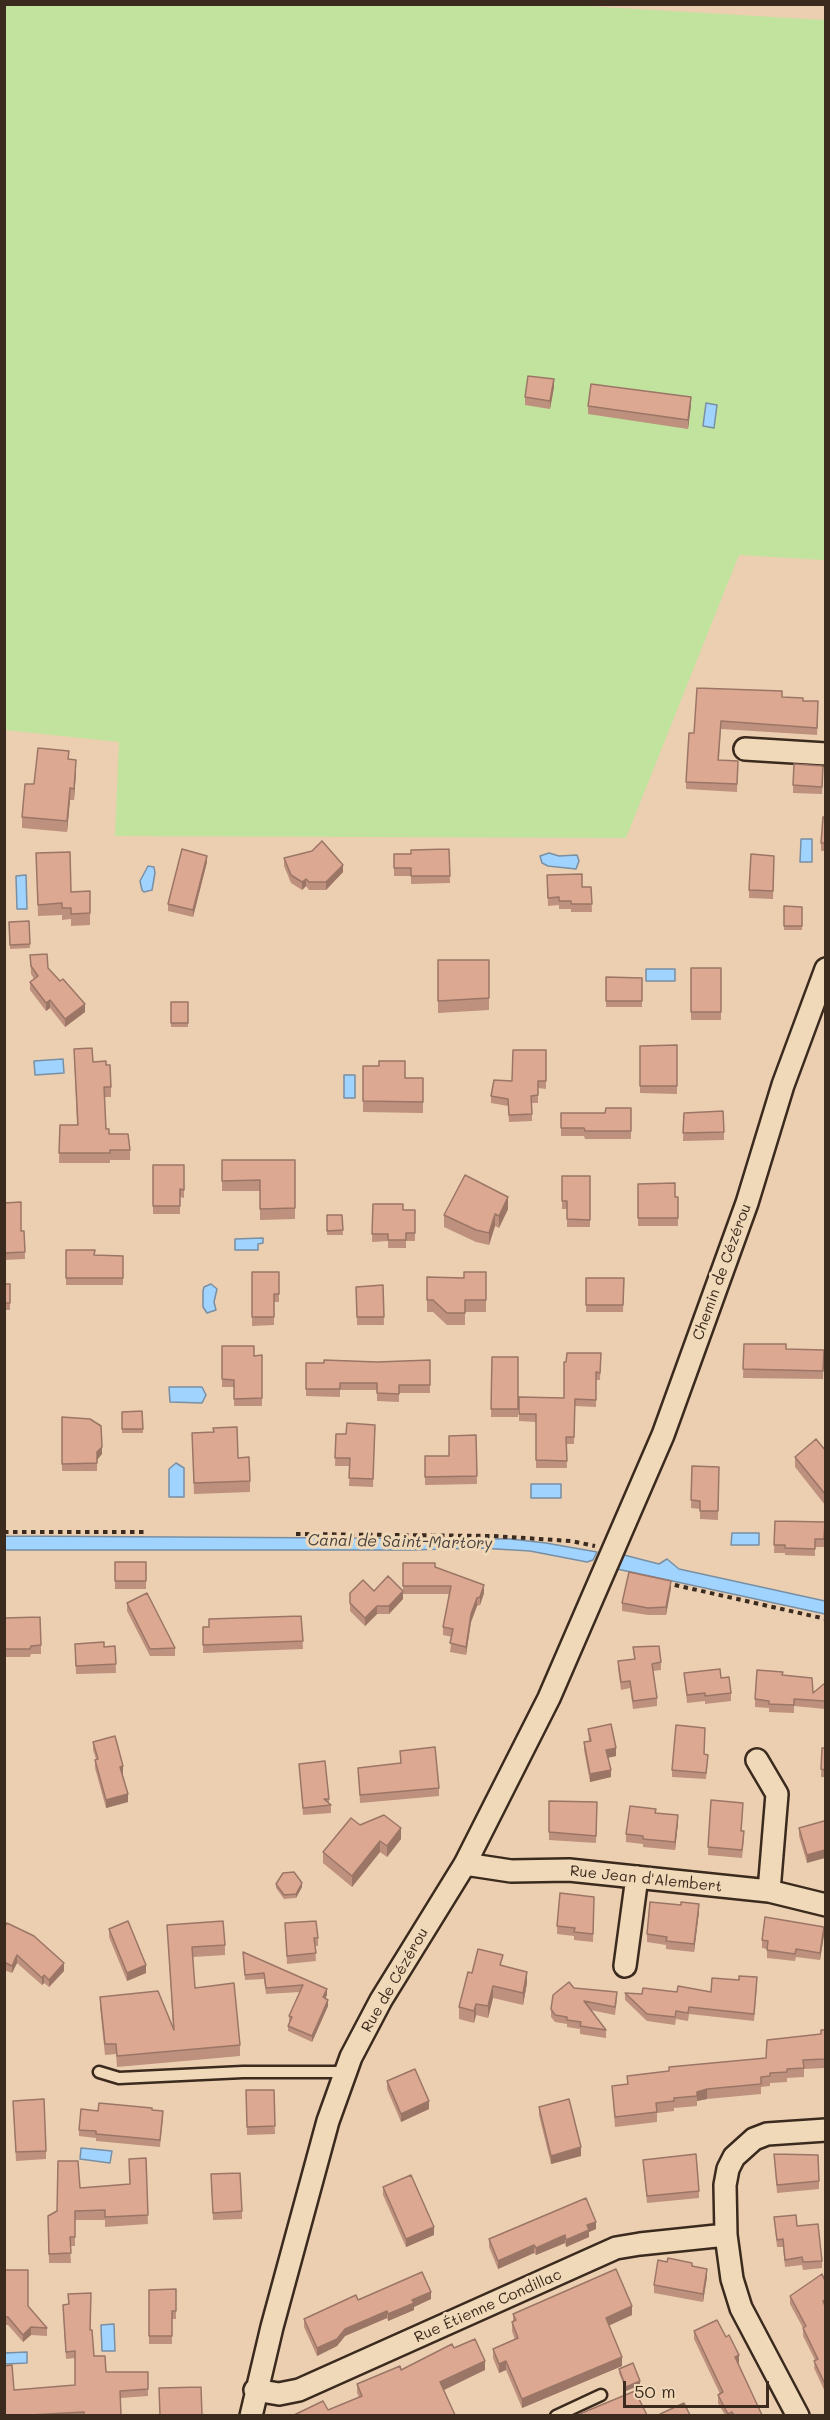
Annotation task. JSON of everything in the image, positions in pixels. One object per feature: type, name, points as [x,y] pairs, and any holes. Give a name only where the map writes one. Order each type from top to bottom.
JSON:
[{"type":"street","points":[[745,749],[825,754]]},
{"type":"street","name":"Chemin de Cézérou","points":[[604,1570],[671,1412],[747,1203],[783,1085],[825,969]]},
{"type":"street","name":"Rue de Cézérou","points":[[251,2415],[255,2390],[328,2121],[346,2072],[381,2000],[465,1864],[549,1698],[604,1570]]},
{"type":"street","points":[[757,1760],[777,1794],[769,1891]]},
{"type":"street","name":"Rue Jean d'Alembert","points":[[465,1864],[511,1871],[569,1870],[769,1891],[825,1905]]},
{"type":"street","points":[[625,1966],[637,1877]]},
{"type":"street","points":[[798,2415],[741,2308],[732,2279],[726,2235],[725,2185],[728,2169],[739,2152],[754,2139],[767,2134],[825,2130]]},
{"type":"street","name":"Rue Étienne Condillac","points":[[255,2390],[279,2394],[299,2390],[616,2248],[726,2235]]},
{"type":"lane","points":[[99,2072],[119,2078],[243,2072],[346,2072]]},
{"type":"lane","points":[[556,2415],[601,2395]]},
{"type":"path","points":[[4,1532],[146,1532]]},
{"type":"path","points":[[296,1534],[493,1536],[571,1541],[613,1550]]},
{"type":"path","points":[[659,1582],[825,1619]]},
{"type":"green space","points":[[552,4],[825,20],[825,560],[739,555],[626,838],[115,836],[119,742],[5,730],[4,5]]},
{"type":"water","points":[[706,403],[717,405],[714,428],[703,426]]},
{"type":"water","points":[[801,839],[812,839],[812,862],[800,862]]},
{"type":"water","points":[[549,853],[559,856],[577,855],[579,861],[576,869],[548,866],[542,863],[540,856]]},
{"type":"water","points":[[148,866],[154,867],[155,873],[152,890],[144,892],[140,881]]},
{"type":"water","points":[[26,875],[27,909],[17,909],[16,876]]},
{"type":"water","points":[[646,969],[675,969],[675,981],[646,981]]},
{"type":"water","points":[[63,1059],[64,1073],[35,1075],[34,1061]]},
{"type":"water","points":[[344,1075],[355,1075],[355,1098],[344,1098]]},
{"type":"water","points":[[263,1238],[263,1243],[258,1244],[258,1250],[235,1250],[235,1239]]},
{"type":"water","points":[[211,1284],[217,1289],[214,1302],[216,1310],[207,1313],[203,1307],[203,1291],[204,1287]]},
{"type":"water","points":[[169,1387],[202,1387],[206,1395],[202,1403],[170,1402]]},
{"type":"water","points":[[176,1463],[184,1468],[184,1497],[169,1497],[169,1469]]},
{"type":"water","points":[[531,1484],[561,1484],[561,1498],[531,1498]]},
{"type":"water","points":[[732,1533],[759,1533],[759,1545],[731,1545]]},
{"type":"water","name":"Canal de Saint-Martory","points":[[4,1536],[510,1539],[597,1552],[593,1560],[587,1562],[530,1551],[480,1548],[5,1550]]},
{"type":"water","points":[[624,1555],[659,1564],[667,1559],[679,1569],[825,1601],[825,1614],[617,1569]]},
{"type":"water","points":[[81,2148],[112,2151],[110,2163],[80,2159]]},
{"type":"water","points":[[114,2324],[115,2351],[102,2351],[101,2325]]},
{"type":"water","points":[[27,2352],[27,2363],[5,2364],[5,2353]]},
{"type":"building","points":[[528,376],[554,379],[550,401],[525,397]]},
{"type":"building","points":[[591,384],[691,397],[688,420],[588,406]]},
{"type":"building","points":[[697,688],[782,691],[782,697],[818,701],[817,728],[721,721],[718,760],[738,761],[737,784],[686,782],[689,733],[694,733]]},
{"type":"building","points":[[38,748],[69,751],[68,759],[76,760],[74,789],[70,788],[67,821],[22,817],[25,784],[34,784]]},
{"type":"building","points":[[794,764],[823,766],[822,787],[793,785]]},
{"type":"building","points":[[823,817],[825,817],[825,843],[821,843]]},
{"type":"building","points":[[322,841],[343,865],[326,882],[309,882],[306,879],[302,882],[291,875],[284,858],[312,851]]},
{"type":"building","points":[[182,849],[207,856],[193,910],[168,904]]},
{"type":"building","points":[[449,849],[450,876],[411,876],[411,868],[394,868],[394,854],[411,854],[411,850]]},
{"type":"building","points":[[70,852],[71,892],[90,891],[90,913],[71,914],[71,908],[62,908],[62,903],[38,905],[36,853]]},
{"type":"building","points":[[751,854],[774,856],[773,891],[749,890]]},
{"type":"building","points":[[582,874],[582,887],[591,887],[592,904],[571,904],[571,901],[559,901],[559,897],[548,898],[547,875]]},
{"type":"building","points":[[784,906],[802,907],[802,926],[784,926]]},
{"type":"building","points":[[29,921],[30,944],[10,945],[9,922]]},
{"type":"building","points":[[47,954],[48,968],[60,981],[63,979],[85,1004],[65,1019],[50,1000],[46,1003],[30,982],[38,976],[31,966],[30,955]]},
{"type":"building","points":[[438,960],[489,960],[489,998],[438,1001]]},
{"type":"building","points":[[691,968],[721,968],[721,1012],[691,1012]]},
{"type":"building","points":[[606,977],[642,978],[642,1001],[606,1001]]},
{"type":"building","points":[[171,1002],[188,1002],[188,1023],[171,1023]]},
{"type":"building","points":[[677,1045],[677,1086],[640,1086],[640,1046]]},
{"type":"building","points":[[92,1048],[93,1062],[106,1061],[106,1065],[110,1065],[111,1087],[104,1087],[106,1129],[109,1129],[109,1134],[128,1134],[130,1150],[110,1150],[110,1153],[59,1153],[60,1125],[78,1125],[74,1049]]},
{"type":"building","points":[[513,1050],[546,1050],[546,1081],[538,1081],[538,1095],[531,1096],[532,1114],[509,1115],[508,1099],[491,1096],[494,1080],[512,1081]]},
{"type":"building","points":[[379,1061],[405,1061],[405,1078],[423,1078],[423,1102],[363,1101],[363,1066],[379,1066]]},
{"type":"building","points":[[606,1108],[631,1108],[631,1131],[585,1131],[584,1128],[561,1128],[561,1113],[605,1113]]},
{"type":"building","points":[[723,1111],[724,1132],[683,1133],[684,1113]]},
{"type":"building","points":[[222,1160],[295,1160],[295,1208],[260,1209],[260,1180],[222,1181]]},
{"type":"building","points":[[153,1165],[184,1165],[184,1190],[180,1189],[180,1206],[153,1206]]},
{"type":"building","points":[[465,1175],[508,1197],[499,1216],[495,1214],[489,1233],[476,1230],[444,1215]]},
{"type":"building","points":[[562,1176],[590,1176],[590,1220],[567,1219],[567,1201],[562,1201]]},
{"type":"building","points":[[675,1183],[678,1218],[638,1218],[638,1184]]},
{"type":"building","points":[[21,1202],[21,1231],[24,1231],[25,1252],[4,1253],[4,1203]]},
{"type":"building","points":[[373,1204],[403,1204],[403,1210],[415,1210],[415,1233],[406,1233],[406,1240],[388,1240],[388,1234],[372,1234]]},
{"type":"building","points":[[327,1215],[342,1215],[343,1230],[327,1231]]},
{"type":"building","points":[[66,1250],[95,1250],[94,1255],[123,1256],[123,1278],[66,1278]]},
{"type":"building","points":[[252,1272],[279,1272],[279,1294],[274,1294],[274,1317],[252,1317]]},
{"type":"building","points":[[464,1272],[486,1272],[486,1300],[465,1300],[465,1313],[447,1313],[433,1300],[427,1300],[427,1277],[464,1278]]},
{"type":"building","points":[[586,1278],[624,1278],[623,1305],[586,1305]]},
{"type":"building","points":[[4,1284],[10,1284],[10,1303],[4,1303]]},
{"type":"building","points":[[383,1285],[384,1317],[357,1317],[356,1287]]},
{"type":"building","points":[[744,1344],[786,1344],[786,1349],[824,1350],[823,1371],[743,1369]]},
{"type":"building","points":[[222,1346],[254,1346],[254,1356],[262,1355],[262,1398],[234,1399],[234,1380],[222,1379]]},
{"type":"building","points":[[567,1353],[601,1353],[600,1373],[596,1372],[596,1400],[575,1399],[574,1437],[566,1437],[567,1461],[536,1460],[536,1414],[519,1414],[519,1397],[564,1398],[564,1362],[566,1362]]},
{"type":"building","points":[[492,1357],[518,1357],[518,1409],[491,1409]]},
{"type":"building","points":[[324,1360],[377,1362],[430,1360],[430,1385],[399,1385],[399,1394],[377,1393],[377,1383],[340,1383],[340,1389],[306,1389],[306,1363],[324,1363]]},
{"type":"building","points":[[142,1411],[143,1429],[122,1429],[122,1412]]},
{"type":"building","points":[[62,1417],[90,1419],[101,1426],[102,1447],[97,1452],[97,1463],[62,1464]]},
{"type":"building","points":[[347,1423],[375,1425],[373,1479],[349,1478],[350,1458],[335,1458],[336,1434],[346,1434]]},
{"type":"building","points":[[237,1427],[238,1458],[249,1457],[250,1481],[194,1483],[192,1433],[214,1432],[213,1428]]},
{"type":"building","points":[[476,1435],[477,1476],[425,1477],[425,1456],[449,1456],[449,1436]]},
{"type":"building","points":[[816,1439],[825,1450],[825,1494],[795,1457]]},
{"type":"building","points":[[692,1466],[719,1467],[718,1511],[700,1511],[700,1501],[691,1500]]},
{"type":"building","points":[[775,1521],[825,1522],[824,1539],[815,1539],[815,1549],[785,1548],[785,1545],[774,1545]]},
{"type":"building","points":[[115,1562],[146,1562],[146,1581],[115,1581]]},
{"type":"building","points":[[403,1563],[435,1563],[435,1567],[484,1585],[471,1614],[466,1647],[450,1643],[453,1629],[443,1627],[451,1586],[403,1586]]},
{"type":"building","points":[[629,1572],[671,1581],[666,1607],[648,1608],[622,1603]]},
{"type":"building","points":[[388,1576],[403,1591],[389,1606],[377,1606],[365,1618],[350,1603],[350,1593],[363,1580],[374,1591]]},
{"type":"building","points":[[147,1593],[175,1648],[150,1649],[127,1603]]},
{"type":"building","points":[[301,1616],[303,1641],[203,1645],[203,1627],[209,1627],[209,1619]]},
{"type":"building","points":[[40,1617],[41,1645],[31,1646],[30,1649],[5,1649],[4,1618]]},
{"type":"building","points":[[104,1642],[104,1647],[115,1646],[116,1664],[76,1666],[75,1644]]},
{"type":"building","points":[[659,1646],[661,1662],[652,1664],[657,1698],[633,1701],[630,1681],[621,1682],[618,1661],[635,1659],[633,1647]]},
{"type":"building","points":[[720,1669],[721,1678],[729,1677],[731,1693],[705,1696],[705,1693],[687,1695],[684,1673]]},
{"type":"building","points":[[757,1670],[812,1678],[813,1693],[825,1683],[825,1701],[794,1699],[794,1705],[769,1704],[769,1701],[755,1699]]},
{"type":"building","points":[[611,1724],[616,1748],[606,1750],[611,1770],[590,1774],[584,1742],[591,1741],[588,1729]]},
{"type":"building","points":[[676,1725],[705,1728],[704,1754],[708,1755],[706,1773],[672,1770]]},
{"type":"building","points":[[115,1736],[123,1766],[120,1767],[128,1794],[106,1800],[95,1760],[98,1759],[93,1742]]},
{"type":"building","points":[[435,1747],[439,1788],[360,1795],[358,1768],[401,1763],[400,1751]]},
{"type":"building","points":[[822,1748],[825,1748],[825,1770],[821,1769]]},
{"type":"building","points":[[325,1761],[329,1799],[324,1799],[331,1805],[303,1808],[299,1764]]},
{"type":"building","points":[[711,1800],[743,1803],[742,1850],[708,1847]]},
{"type":"building","points":[[549,1801],[597,1802],[596,1836],[549,1832]]},
{"type":"building","points":[[630,1806],[656,1809],[655,1813],[678,1815],[675,1842],[643,1839],[643,1836],[626,1834]]},
{"type":"building","points":[[384,1815],[401,1828],[387,1846],[380,1841],[352,1876],[323,1852],[351,1818],[360,1825]]},
{"type":"building","points":[[824,1821],[825,1850],[807,1855],[799,1828]]},
{"type":"building","points":[[294,1872],[302,1883],[296,1894],[284,1895],[276,1884],[283,1873]]},
{"type":"building","points":[[560,1893],[594,1897],[593,1934],[574,1932],[575,1928],[557,1926]]},
{"type":"building","points":[[650,1902],[699,1904],[694,1944],[666,1941],[667,1937],[647,1934]]},
{"type":"building","points":[[765,1917],[824,1927],[820,1953],[796,1949],[795,1954],[767,1950],[768,1941],[762,1940]]},
{"type":"building","points":[[128,1921],[146,1965],[127,1973],[109,1929]]},
{"type":"building","points":[[223,1921],[225,1945],[192,1947],[195,1988],[234,1983],[240,2045],[117,2056],[116,2044],[105,2044],[100,1997],[158,1991],[174,2030],[167,1925]]},
{"type":"building","points":[[316,1921],[318,1938],[314,1938],[316,1953],[287,1956],[285,1923]]},
{"type":"building","points":[[7,1923],[34,1936],[64,1963],[49,1980],[44,1975],[42,1978],[17,1955],[12,1966],[4,1962],[4,1928]]},
{"type":"building","points":[[478,1949],[503,1955],[500,1965],[527,1972],[523,1993],[493,1986],[488,2006],[476,2004],[474,2011],[459,2007],[468,1972],[472,1973]]},
{"type":"building","points":[[243,1952],[327,1989],[323,1997],[328,2000],[312,2036],[288,2026],[292,2017],[289,2016],[303,1985],[266,1988],[264,1973],[245,1975]]},
{"type":"building","points":[[739,1976],[757,1977],[754,2014],[689,2007],[688,2013],[676,2011],[675,2017],[647,2014],[625,1993],[642,1994],[643,1988],[677,1992],[678,1986],[711,1992],[712,1978],[739,1980]]},
{"type":"building","points":[[569,1982],[574,1988],[617,1992],[615,2007],[584,2001],[606,2030],[580,2026],[581,2022],[555,2015],[551,2009],[553,1995]]},
{"type":"building","points":[[821,2030],[825,2030],[825,2059],[803,2060],[804,2068],[770,2073],[770,2076],[761,2077],[761,2084],[707,2089],[697,2092],[697,2096],[674,2098],[674,2101],[656,2103],[657,2112],[615,2117],[612,2086],[628,2084],[627,2076],[669,2071],[669,2067],[766,2058],[767,2040],[821,2034]]},
{"type":"building","points":[[415,2069],[429,2101],[401,2114],[387,2081]]},
{"type":"building","points":[[246,2090],[274,2090],[275,2126],[247,2127]]},
{"type":"building","points":[[44,2099],[46,2151],[16,2152],[13,2101]]},
{"type":"building","points":[[569,2099],[581,2147],[551,2156],[539,2107]]},
{"type":"building","points":[[99,2103],[163,2111],[160,2140],[96,2134],[96,2131],[79,2130],[81,2109],[98,2111]]},
{"type":"building","points":[[696,2154],[699,2191],[647,2196],[643,2160]]},
{"type":"building","points":[[774,2154],[818,2155],[819,2181],[777,2185]]},
{"type":"building","points":[[146,2158],[148,2215],[105,2217],[105,2210],[75,2211],[75,2237],[70,2237],[71,2253],[49,2254],[48,2216],[57,2211],[58,2161],[78,2161],[80,2188],[130,2184],[129,2159]]},
{"type":"building","points":[[240,2173],[242,2211],[213,2213],[211,2174]]},
{"type":"building","points":[[411,2175],[434,2227],[406,2239],[383,2187]]},
{"type":"building","points":[[586,2198],[596,2222],[587,2225],[589,2230],[566,2240],[565,2235],[536,2248],[534,2245],[498,2261],[489,2239]]},
{"type":"building","points":[[796,2215],[797,2226],[818,2224],[822,2261],[803,2262],[802,2257],[785,2260],[783,2239],[777,2240],[774,2217]]},
{"type":"building","points":[[668,2258],[707,2269],[703,2294],[654,2285],[658,2260],[667,2262]]},
{"type":"building","points":[[616,2269],[632,2306],[606,2318],[622,2357],[522,2399],[506,2361],[499,2364],[493,2349],[518,2338],[512,2322],[516,2320],[513,2314]]},
{"type":"building","points":[[4,2270],[28,2270],[28,2306],[47,2328],[31,2327],[23,2335],[8,2317],[4,2317]]},
{"type":"building","points":[[422,2272],[431,2292],[412,2300],[414,2303],[388,2314],[387,2311],[345,2329],[337,2339],[317,2348],[304,2319],[356,2295],[358,2300]]},
{"type":"building","points":[[822,2274],[825,2281],[825,2300],[823,2301],[825,2306],[825,2384],[814,2361],[818,2359],[803,2328],[806,2326],[790,2296]]},
{"type":"building","points":[[176,2289],[176,2311],[172,2311],[172,2336],[149,2336],[149,2290]]},
{"type":"building","points":[[91,2293],[90,2330],[92,2330],[94,2356],[105,2356],[106,2372],[148,2372],[148,2389],[120,2391],[121,2415],[84,2415],[84,2412],[4,2415],[4,2366],[12,2365],[14,2390],[75,2385],[75,2351],[66,2352],[63,2305],[69,2304],[68,2294]]},
{"type":"building","points":[[717,2320],[726,2337],[729,2335],[739,2355],[735,2357],[762,2415],[734,2415],[732,2412],[728,2414],[718,2395],[723,2392],[694,2331]]},
{"type":"building","points":[[475,2339],[485,2361],[440,2382],[455,2415],[294,2415],[323,2401],[328,2410],[362,2396],[357,2384],[400,2366],[401,2370],[452,2344],[454,2348]]},
{"type":"building","points":[[633,2363],[640,2381],[626,2387],[619,2369]]},
{"type":"building","points":[[201,2387],[202,2415],[160,2415],[159,2388]]},
{"type":"building","points":[[635,2391],[647,2415],[577,2415]]},
{"type":"building","points":[[684,2403],[690,2415],[660,2414]]}]
